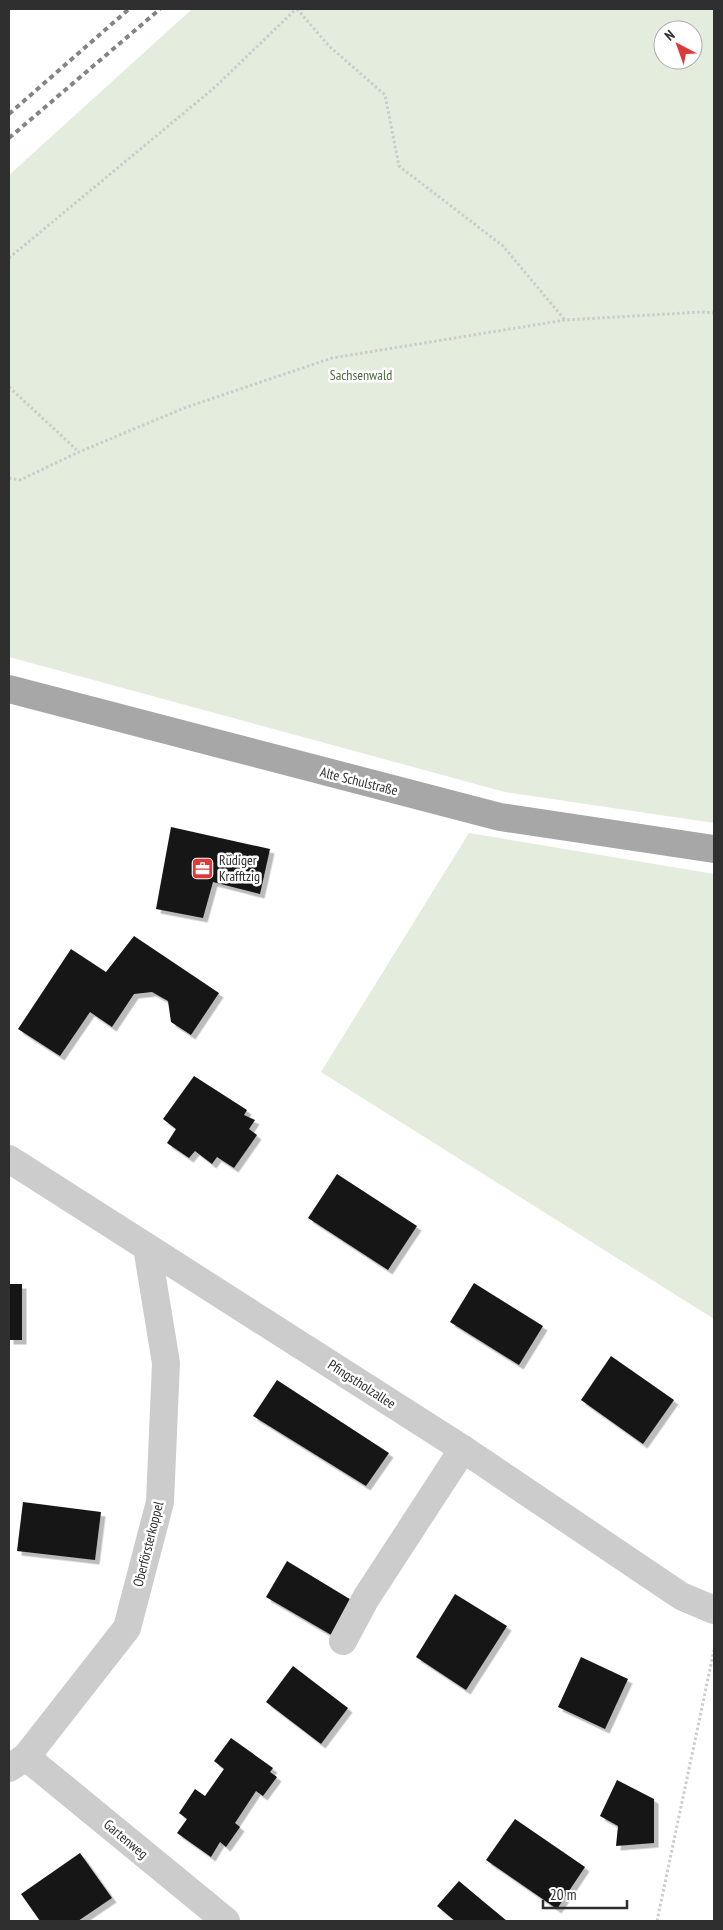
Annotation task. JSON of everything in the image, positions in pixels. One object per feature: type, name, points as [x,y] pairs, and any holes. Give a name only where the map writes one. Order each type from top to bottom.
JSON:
[{"type":"main road","name":"Alte Schulstraße","points":[[9,689],[500,817],[714,849]]},
{"type":"street","name":"Pfingstholzallee","points":[[9,1159],[463,1449],[681,1596],[714,1610]]},
{"type":"street","name":"Oberförsterkoppel","points":[[17,1762],[126,1628],[160,1502],[166,1363],[147,1247]]},
{"type":"street","points":[[343,1641],[366,1598],[463,1449]]},
{"type":"street","name":"Gartenweg","points":[[17,1762],[226,1921]]},
{"type":"path","points":[[9,258],[214,88],[297,9],[329,46],[385,95],[400,166],[503,246],[565,320]]},
{"type":"path","points":[[9,478],[20,480],[79,452],[184,408],[332,358],[565,320],[702,312],[714,313]]},
{"type":"path","points":[[9,387],[79,452]]},
{"type":"path","points":[[657,1921],[714,1650]]},
{"type":"green space","name":"Sachsenwald","points":[[192,9],[714,9],[714,823],[505,792],[9,657],[9,175]]},
{"type":"green space","points":[[469,833],[714,874],[714,1319],[321,1072]]},
{"type":"building","points":[[171,827],[270,849],[260,894],[213,882],[203,918],[156,909]]},
{"type":"building","points":[[134,936],[219,993],[191,1035],[171,1022],[168,1001],[152,992],[134,994],[112,1027],[90,1012],[60,1056],[18,1029],[71,949],[106,972]]},
{"type":"building","points":[[194,1076],[247,1110],[244,1115],[255,1120],[249,1129],[257,1135],[234,1168],[217,1157],[212,1164],[195,1151],[189,1158],[167,1143],[176,1129],[163,1119]]},
{"type":"building","points":[[337,1174],[417,1226],[388,1270],[308,1218]]},
{"type":"building","points":[[474,1283],[543,1326],[519,1365],[450,1322]]},
{"type":"building","points":[[9,1284],[22,1284],[22,1340],[9,1340]]},
{"type":"building","points":[[611,1356],[674,1400],[643,1444],[581,1400]]},
{"type":"building","points":[[277,1380],[389,1453],[366,1486],[253,1416]]},
{"type":"building","points":[[23,1502],[101,1512],[95,1560],[17,1551]]},
{"type":"building","points":[[287,1561],[353,1601],[333,1636],[266,1597]]},
{"type":"building","points":[[455,1594],[507,1626],[466,1690],[416,1657]]},
{"type":"building","points":[[581,1657],[628,1679],[605,1729],[558,1707]]},
{"type":"building","points":[[293,1666],[348,1708],[321,1744],[266,1702]]},
{"type":"building","points":[[231,1738],[273,1768],[270,1772],[277,1777],[263,1796],[256,1791],[235,1823],[240,1827],[226,1847],[220,1842],[211,1857],[177,1833],[187,1819],[179,1813],[195,1789],[205,1796],[224,1769],[214,1761]]},
{"type":"building","points":[[617,1780],[654,1799],[654,1843],[616,1846],[618,1826],[600,1816]]},
{"type":"building","points":[[515,1819],[585,1867],[557,1909],[486,1860]]},
{"type":"building","points":[[80,1853],[112,1898],[78,1921],[40,1921],[21,1894]]},
{"type":"building","points":[[459,1881],[507,1921],[455,1921],[437,1906]]},
{"type":"railway","points":[[9,114],[129,9]]},
{"type":"railway","points":[[9,138],[160,9]]},
{"type":"place","name":"Rüdiger Krafftzig","points":[[203,868]]}]
